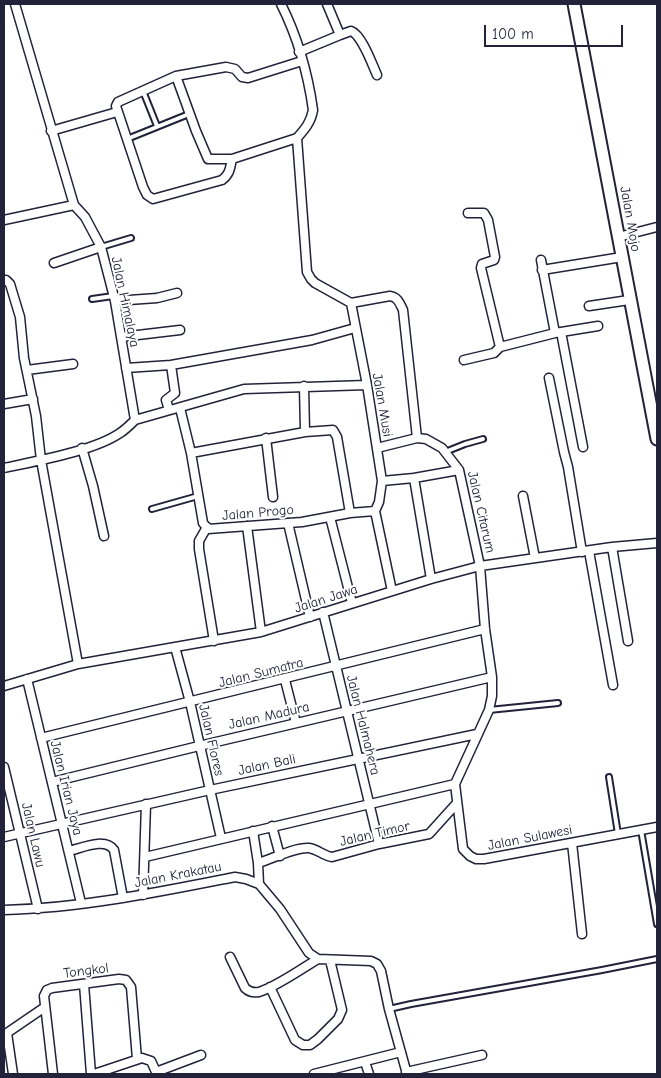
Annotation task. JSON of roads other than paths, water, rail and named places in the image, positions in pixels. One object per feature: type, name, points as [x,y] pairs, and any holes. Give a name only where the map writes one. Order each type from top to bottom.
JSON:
[{"type":"street","name":"Jalan Himalaya","points":[[15,4],[74,206],[86,217],[101,247],[114,299],[135,420]]},
{"type":"street","points":[[176,76],[189,114],[208,159],[232,160],[297,138],[306,128],[313,110],[302,61],[289,20],[281,4]]},
{"type":"street","points":[[327,4],[340,35]]},
{"type":"street","name":"Jalan Mojo","points":[[574,4],[657,439]]},
{"type":"street","points":[[299,52],[351,31],[355,33],[377,75]]},
{"type":"street","points":[[232,160],[230,172],[222,180],[153,199],[147,195],[143,187],[117,112],[117,103],[176,76],[226,67],[235,69],[242,77],[248,78],[302,61]]},
{"type":"street","points":[[51,132],[117,112]]},
{"type":"street","points":[[297,138],[307,272],[311,280],[351,304],[390,296],[396,298],[403,310],[417,438],[377,448]]},
{"type":"street","points":[[4,220],[74,206]]},
{"type":"street","points":[[468,214],[484,213],[488,220],[495,257],[494,260],[482,264],[481,268],[500,347]]},
{"type":"street","points":[[618,237],[657,227]]},
{"type":"street","points":[[54,263],[101,247]]},
{"type":"street","points":[[542,270],[622,257]]},
{"type":"street","points":[[541,260],[583,447]]},
{"type":"street","points":[[4,280],[10,284],[20,318],[41,460],[78,664]]},
{"type":"street","points":[[114,299],[161,298],[177,293]]},
{"type":"street","points":[[589,306],[630,300]]},
{"type":"street","name":"Jalan Musi","points":[[351,304],[367,385],[382,481],[380,502],[375,512]]},
{"type":"street","points":[[464,360],[494,353],[500,347],[558,333],[598,326]]},
{"type":"street","points":[[126,368],[171,365],[312,340],[355,328]]},
{"type":"street","points":[[121,337],[180,330]]},
{"type":"street","points":[[27,370],[74,364]]},
{"type":"street","points":[[169,410],[166,400],[176,390],[171,365]]},
{"type":"street","points":[[549,378],[613,685]]},
{"type":"street","points":[[4,468],[41,460],[102,442],[120,433],[135,420],[244,389],[367,385]]},
{"type":"street","points":[[304,386],[305,432]]},
{"type":"street","points":[[4,404],[33,399]]},
{"type":"street","name":"Jalan Progo","points":[[180,408],[191,453],[203,523],[207,527],[214,529],[288,523],[350,513],[375,512]]},
{"type":"street","points":[[191,453],[266,438],[331,430],[337,434],[350,513]]},
{"type":"street","points":[[266,438],[273,497]]},
{"type":"street","name":"Jalan Citarum","points":[[417,438],[426,439],[442,448],[459,470],[480,566]]},
{"type":"street","points":[[82,448],[104,536]]},
{"type":"street","points":[[382,481],[414,478],[459,470]]},
{"type":"street","points":[[414,478],[431,579]]},
{"type":"street","points":[[523,496],[535,558]]},
{"type":"street","points":[[375,512],[392,591]]},
{"type":"street","points":[[330,517],[352,603]]},
{"type":"street","points":[[288,523],[310,617]]},
{"type":"street","points":[[247,526],[261,632]]},
{"type":"street","points":[[207,527],[200,541],[199,549],[214,641]]},
{"type":"street","name":"Jalan Jawa","points":[[4,686],[78,664],[261,632],[431,579],[480,566],[612,547],[657,543]]},
{"type":"street","points":[[612,547],[628,641]]},
{"type":"street","name":"Jalan Sulawesi","points":[[480,566],[485,630],[492,677],[492,696],[489,710],[455,784],[463,849],[466,854],[476,859],[657,827]]},
{"type":"street","name":"Jalan Halmahera","points":[[323,612],[379,844]]},
{"type":"street","name":"Jalan Sumatra","points":[[41,738],[485,630]]},
{"type":"street","name":"Jalan Flores","points":[[175,647],[190,702],[221,838]]},
{"type":"street","name":"Jalan Madura","points":[[52,782],[347,710],[492,677]]},
{"type":"street","name":"Jalan Irian Jaya","points":[[26,679],[82,903]]},
{"type":"street","points":[[285,680],[296,723]]},
{"type":"street","name":"Jalan Bali","points":[[4,837],[210,790],[477,734]]},
{"type":"street","name":"Jalan Lawu","points":[[4,767],[38,909]]},
{"type":"street","points":[[145,856],[455,784]]},
{"type":"street","name":"Jalan Timor","points":[[258,863],[301,849],[311,848],[325,856],[332,857],[379,844],[429,834],[457,803]]},
{"type":"street","points":[[143,895],[146,804]]},
{"type":"street","points":[[272,826],[280,856]]},
{"type":"street","points":[[253,831],[259,884],[280,909],[309,953],[318,960]]},
{"type":"street","points":[[572,843],[582,934]]},
{"type":"street","points":[[69,851],[102,844],[112,847],[123,898]]},
{"type":"street","name":"Jalan Krakatau","points":[[4,910],[38,909],[123,898],[235,877],[259,884]]},
{"type":"street","points":[[230,957],[242,983],[248,991],[258,992],[318,960],[370,961],[377,964],[381,971],[389,1010],[406,1073],[482,1055]]},
{"type":"street","points":[[270,987],[295,1040],[303,1045],[310,1045],[338,1019],[342,1010],[330,960]]},
{"type":"street","name":"Tongkol","points":[[46,1007],[44,996],[47,990],[124,979],[131,987],[137,1059]]},
{"type":"street","points":[[84,984],[93,1074],[142,1058],[150,1060],[157,1073],[201,1055]]},
{"type":"street","points":[[13,1074],[6,1034],[46,1007],[54,1074]]},
{"type":"street","points":[[314,1074],[331,1072],[401,1052]]},
{"type":"street","points":[[365,1062],[369,1074]]},
{"type":"lane","points":[[143,91],[157,126]]},
{"type":"lane","points":[[127,139],[189,114]]},
{"type":"lane","points":[[101,247],[131,238]]},
{"type":"lane","points":[[92,299],[114,299]]},
{"type":"lane","points":[[446,452],[483,439]]},
{"type":"lane","points":[[152,509],[198,496]]},
{"type":"lane","points":[[489,710],[558,702]]},
{"type":"lane","points":[[609,777],[618,834]]},
{"type":"lane","points":[[641,830],[657,924]]},
{"type":"lane","points":[[389,1010],[411,1004],[657,959]]}]
